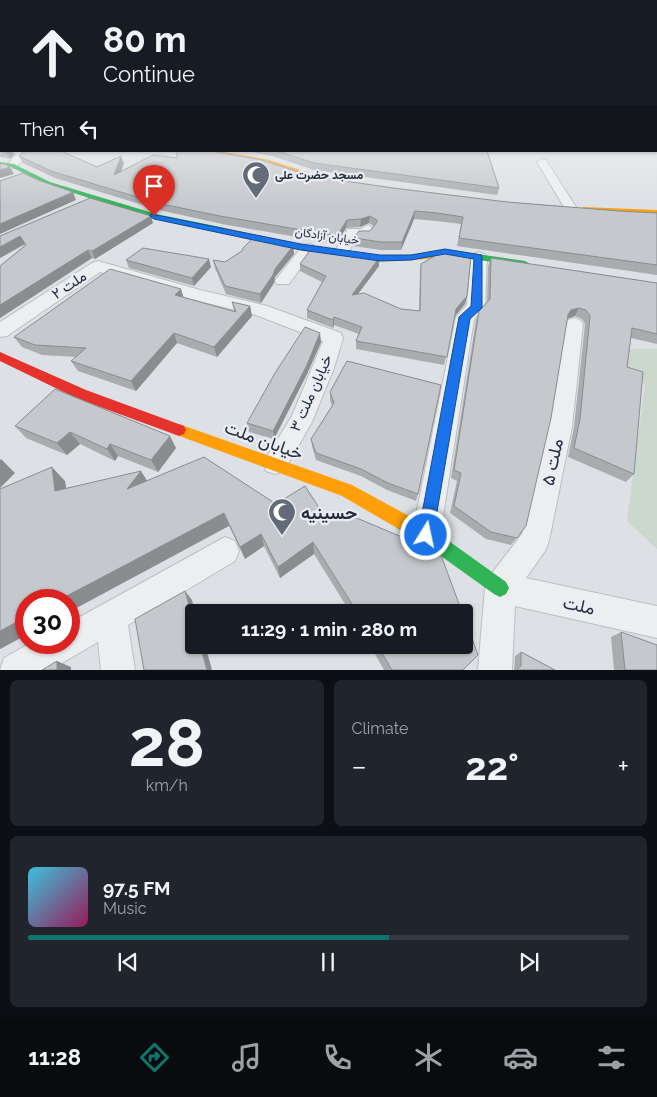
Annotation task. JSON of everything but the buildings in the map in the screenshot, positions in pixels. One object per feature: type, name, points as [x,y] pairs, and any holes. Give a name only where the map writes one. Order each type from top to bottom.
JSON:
[{"type":"street","points":[[6,165],[22,156],[20,152]]},
{"type":"street","points":[[212,152],[266,161],[312,176],[357,183]]},
{"type":"street","points":[[542,162],[570,207]]},
{"type":"street","name":"خیابان آزادگان","points":[[6,165],[30,174],[48,184],[154,216],[308,248],[380,258],[411,258],[445,252],[537,265]]},
{"type":"street","points":[[15,179],[30,174]]},
{"type":"street","points":[[78,206],[94,198]]},
{"type":"street","points":[[552,206],[657,212]]},
{"type":"street","points":[[341,252],[353,232],[364,234],[368,228]]},
{"type":"street","points":[[283,281],[308,248]]},
{"type":"street","points":[[426,535],[465,317],[476,308],[479,257]]},
{"type":"street","name":"ملت ۲","points":[[0,331],[98,266],[197,295],[260,310]]},
{"type":"street","name":"خیابان ملت ۳","points":[[260,310],[334,338],[324,368],[301,422],[275,463]]},
{"type":"street","name":"ملت ۵","points":[[500,588],[535,541],[560,427],[574,324]]},
{"type":"street","name":"خیابان ملت","points":[[0,356],[81,394],[347,490],[426,535],[500,588]]},
{"type":"street","points":[[80,635],[225,551]]},
{"type":"street","points":[[495,670],[500,588]]},
{"type":"street","name":"ملت","points":[[500,588],[657,622]]},
{"type":"street","points":[[111,617],[118,670]]},
{"type":"street","points":[[16,670],[44,654]]},
{"type":"shaded area","points":[[629,349],[657,349],[657,549],[627,521],[645,384],[623,372]]},
{"type":"traffic: fast","points":[[0,164],[12,165],[48,183],[154,216],[225,231]]},
{"type":"traffic: fast","points":[[449,253],[525,264]]},
{"type":"traffic: fast","points":[[403,522],[426,535],[500,588]]},
{"type":"traffic: slow","points":[[212,152],[266,161],[312,176],[346,181]]},
{"type":"traffic: slow","points":[[586,209],[657,212]]},
{"type":"traffic: slow","points":[[225,231],[301,247],[380,258],[411,258],[449,253]]},
{"type":"traffic: slow","points":[[179,430],[347,490],[403,522]]},
{"type":"traffic: jam","points":[[0,356],[81,394],[179,430]]},
{"type":"place","name":"مسجد حضرت علی","points":[[256,199]]},
{"type":"place","name":"حسینیه","points":[[282,536]]},
{"type":"route","points":[[154,216],[222,232],[301,247],[380,258],[411,258],[445,252],[479,257],[476,308],[465,317],[426,535]]}]
